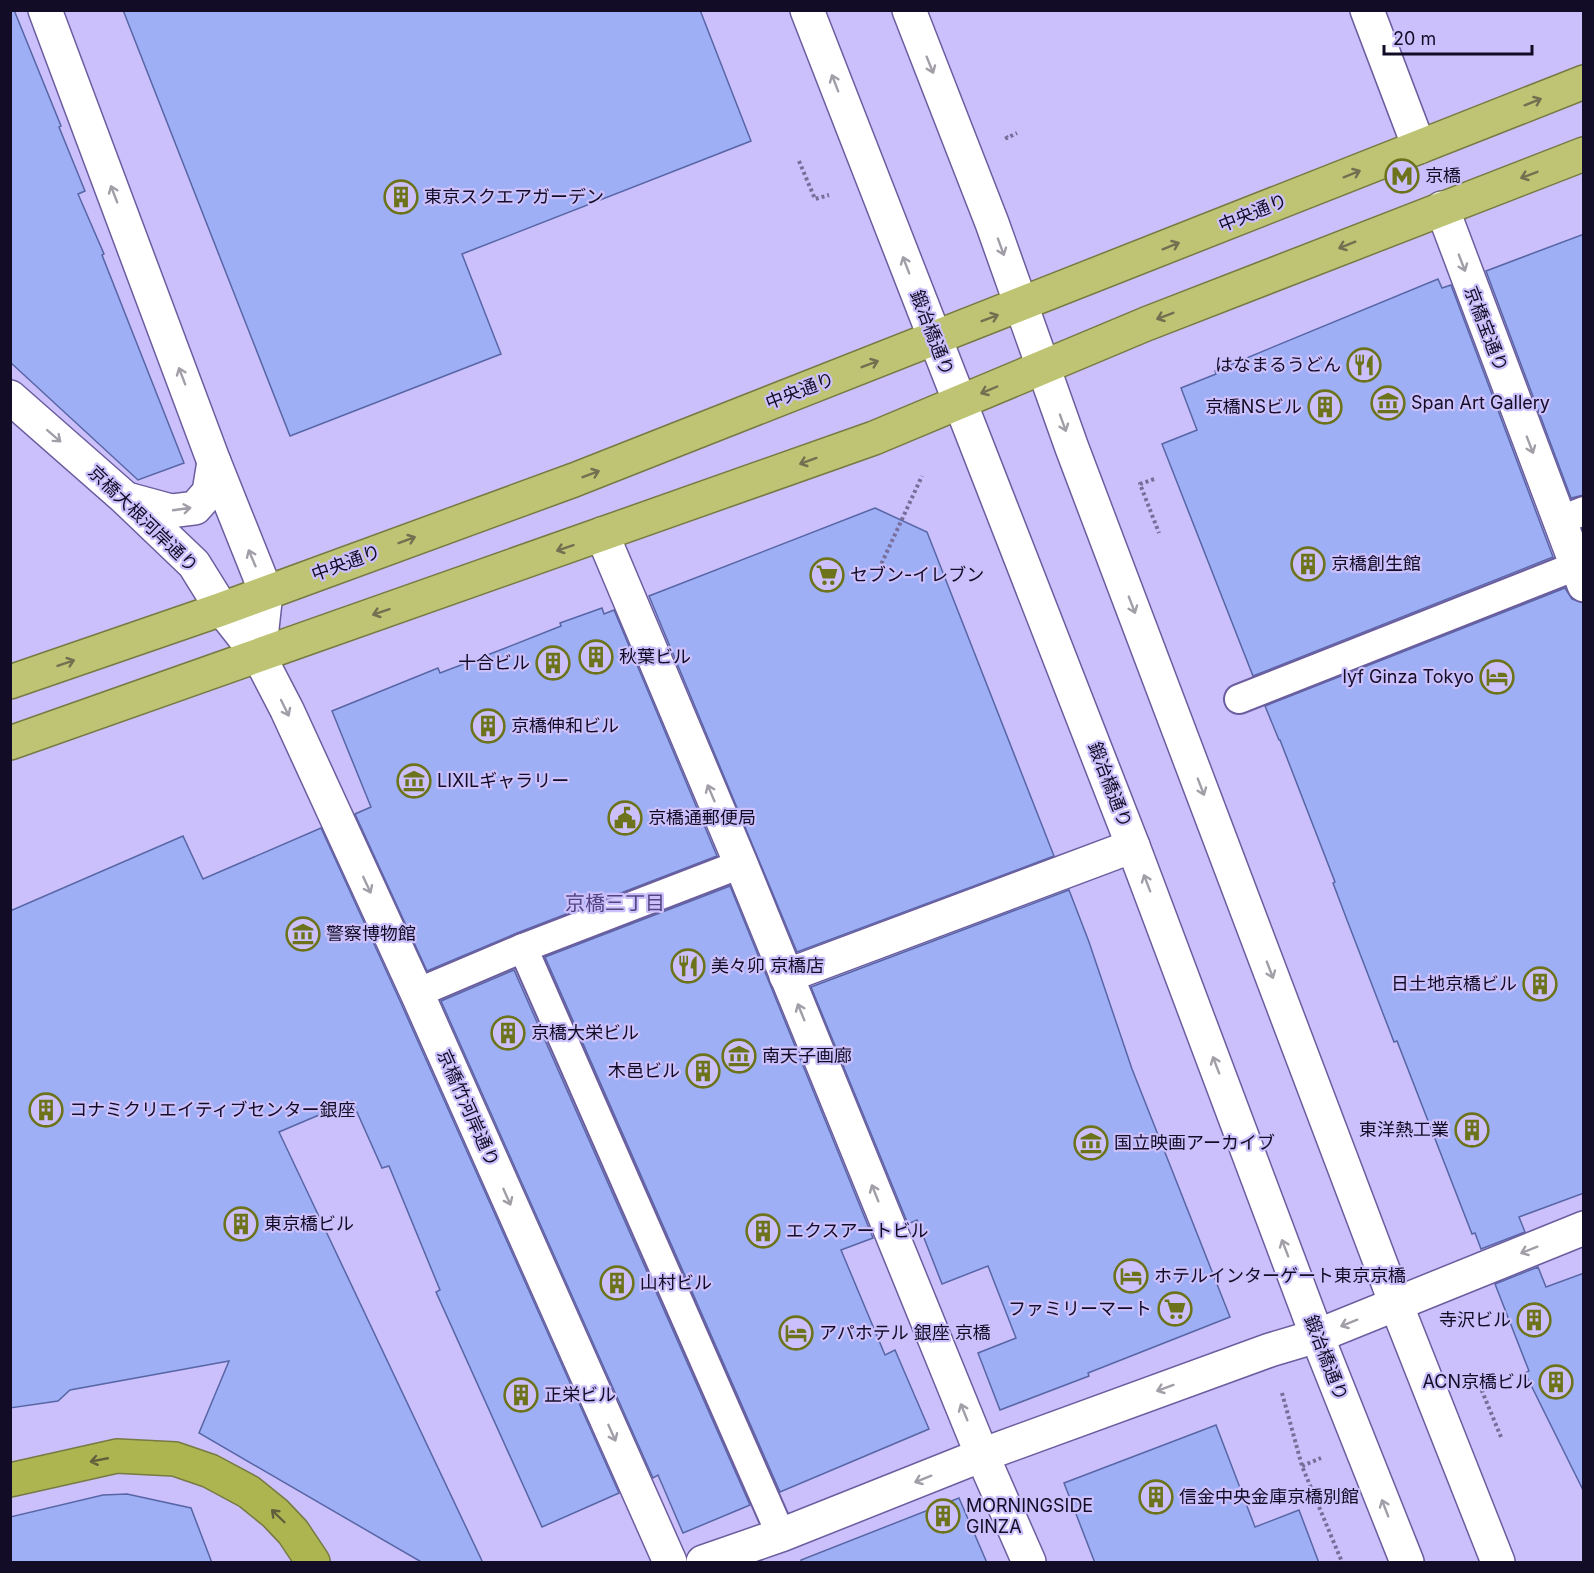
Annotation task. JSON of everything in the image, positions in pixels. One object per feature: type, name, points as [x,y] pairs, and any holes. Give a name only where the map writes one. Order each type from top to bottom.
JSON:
[{"type":"highway","name":"中央通り","points":[[10,682],[222,609],[574,480],[1584,82]]},
{"type":"highway","points":[[10,743],[874,438],[1146,324],[1584,154]]},
{"type":"highway","points":[[10,1480],[117,1456],[175,1459],[210,1471],[249,1492],[275,1513],[293,1532],[313,1563]]},
{"type":"street","points":[[45,10],[214,462],[266,592],[259,656]]},
{"type":"street","name":"鍛冶橋通り","points":[[807,10],[1133,846],[1317,1336],[1407,1563]]},
{"type":"street","points":[[909,10],[992,223],[1076,459],[1396,1304],[1498,1563]]},
{"type":"street","points":[[1367,10],[1419,147]]},
{"type":"street","name":"京橋宝通り","points":[[1442,208],[1571,516],[1580,575]]},
{"type":"street","name":"京橋大根河岸通り","points":[[10,397],[125,498],[194,564],[222,609],[259,656]]},
{"type":"street","points":[[125,498],[171,511],[195,508],[209,492],[214,462]]},
{"type":"street","points":[[602,534],[741,864],[982,1455],[1029,1563]]},
{"type":"street","name":"京橋竹河岸通り","points":[[259,656],[287,711],[417,993],[670,1563]]},
{"type":"street","points":[[786,976],[1133,846]]},
{"type":"street","points":[[703,1563],[781,1535],[982,1455],[1270,1350],[1317,1336],[1584,1228]]},
{"type":"lane","points":[[1239,699],[1580,575]]},
{"type":"lane","points":[[417,993],[523,948],[741,864]]},
{"type":"lane","points":[[523,948],[781,1535]]},
{"type":"path","points":[[800,161],[815,199],[829,195]]},
{"type":"path","points":[[879,569],[922,476]]},
{"type":"path","points":[[1155,479],[1140,484],[1159,533]]},
{"type":"path","points":[[1501,1437],[1482,1391],[1503,1383]]},
{"type":"path","points":[[1282,1393],[1302,1466],[1342,1563]]},
{"type":"building","points":[[10,10],[14,10],[61,126],[59,127],[85,191],[78,194],[104,254],[102,255],[184,463],[138,480],[10,362]]},
{"type":"building","name":"東京スクエアガーデン","points":[[123,10],[700,10],[751,141],[462,254],[501,354],[290,436]]},
{"type":"building","points":[[1584,234],[1584,495],[1571,498],[1486,271]]},
{"type":"building","points":[[1438,279],[1442,288],[1451,285],[1553,557],[1253,676],[1162,444],[1197,430],[1181,388],[1216,374],[1215,371]]},
{"type":"building","points":[[875,508],[927,532],[1054,856],[797,952],[649,596]]},
{"type":"building","points":[[1565,588],[1572,599],[1584,603],[1584,1193],[1519,1217],[1525,1232],[1481,1249],[1475,1233],[1472,1234],[1397,1041],[1394,1042],[1333,883],[1335,882],[1265,706]]},
{"type":"building","points":[[602,608],[604,614],[614,610],[717,856],[517,933],[427,971],[355,814],[371,807],[332,711],[438,668],[440,673],[503,649],[561,626],[560,623]]},
{"type":"building","points":[[321,828],[619,1493],[542,1527],[436,1292],[440,1290],[389,1166],[382,1168],[352,1101],[279,1132],[483,1563],[423,1563],[199,1433],[229,1361],[70,1390],[58,1401],[10,1408],[10,911],[183,836],[203,879]]},
{"type":"building","points":[[730,886],[873,1238],[841,1250],[885,1355],[895,1350],[929,1429],[780,1492],[545,957]]},
{"type":"building","points":[[1069,890],[1132,1069],[1230,1317],[1088,1373],[1089,1376],[1000,1410],[978,1353],[1016,1338],[988,1266],[942,1284],[917,1220],[908,1224],[811,987]]},
{"type":"building","points":[[514,970],[750,1505],[683,1533],[658,1475],[653,1478],[441,1001]]},
{"type":"building","points":[[1538,1267],[1546,1287],[1584,1273],[1584,1492],[1525,1373],[1529,1371],[1495,1284]]},
{"type":"building","name":"信金中央金庫京橋別館","points":[[1216,1425],[1255,1527],[1299,1510],[1319,1563],[1095,1563],[1064,1483]]},
{"type":"building","points":[[127,1494],[191,1508],[212,1563],[10,1563],[10,1517],[103,1495]]},
{"type":"building","name":"MORNINGSIDE GINZA","points":[[959,1498],[987,1563],[801,1563],[801,1560]]},
{"type":"place","name":"京橋","points":[[1402,176]]},
{"type":"place","name":"東京スクエアガーデン","points":[[401,197]]},
{"type":"place","name":"はなまるうどん","points":[[1364,365]]},
{"type":"place","name":"Span Art Gallery","points":[[1388,403]]},
{"type":"place","name":"京橋NSビル","points":[[1325,407]]},
{"type":"place","name":"京橋創生館","points":[[1308,564]]},
{"type":"place","name":"セブン-イレブン","points":[[827,575]]},
{"type":"place","name":"秋葉ビル","points":[[596,657]]},
{"type":"place","name":"十合ビル","points":[[553,663]]},
{"type":"place","name":"lyf Ginza Tokyo","points":[[1497,677]]},
{"type":"place","name":"京橋伸和ビル","points":[[488,726]]},
{"type":"place","name":"LIXILギャラリー","points":[[414,781]]},
{"type":"place","name":"京橋通郵便局","points":[[625,818]]},
{"type":"place","name":"警察博物館","points":[[303,934]]},
{"type":"place","name":"美々卯 京橋店","points":[[688,966]]},
{"type":"place","name":"日土地京橋ビル","points":[[1540,984]]},
{"type":"place","name":"京橋大栄ビル","points":[[508,1033]]},
{"type":"place","name":"南天子画廊","points":[[739,1056]]},
{"type":"place","name":"木邑ビル","points":[[703,1071]]},
{"type":"place","name":"コナミクリエイティブセンター銀座","points":[[46,1110]]},
{"type":"place","name":"東洋熱工業","points":[[1472,1130]]},
{"type":"place","name":"国立映画アーカイブ","points":[[1091,1143]]},
{"type":"place","name":"東京橋ビル","points":[[241,1224]]},
{"type":"place","name":"エクスアートビル","points":[[763,1231]]},
{"type":"place","name":"ホテルインターゲート東京京橋","points":[[1131,1276]]},
{"type":"place","name":"山村ビル","points":[[617,1283]]},
{"type":"place","name":"ファミリーマート","points":[[1175,1309]]},
{"type":"place","name":"寺沢ビル","points":[[1534,1320]]},
{"type":"place","name":"アパホテル 銀座 京橋","points":[[796,1333]]},
{"type":"place","name":"ACN京橋ビル","points":[[1556,1382]]},
{"type":"place","name":"正栄ビル","points":[[521,1395]]},
{"type":"place","name":"信金中央金庫京橋別館","points":[[1156,1497]]},
{"type":"place","name":"MORNINGSIDE GINZA","points":[[943,1516]]},
{"type":"district","name":"京橋三丁目","points":[[615,903]]}]
